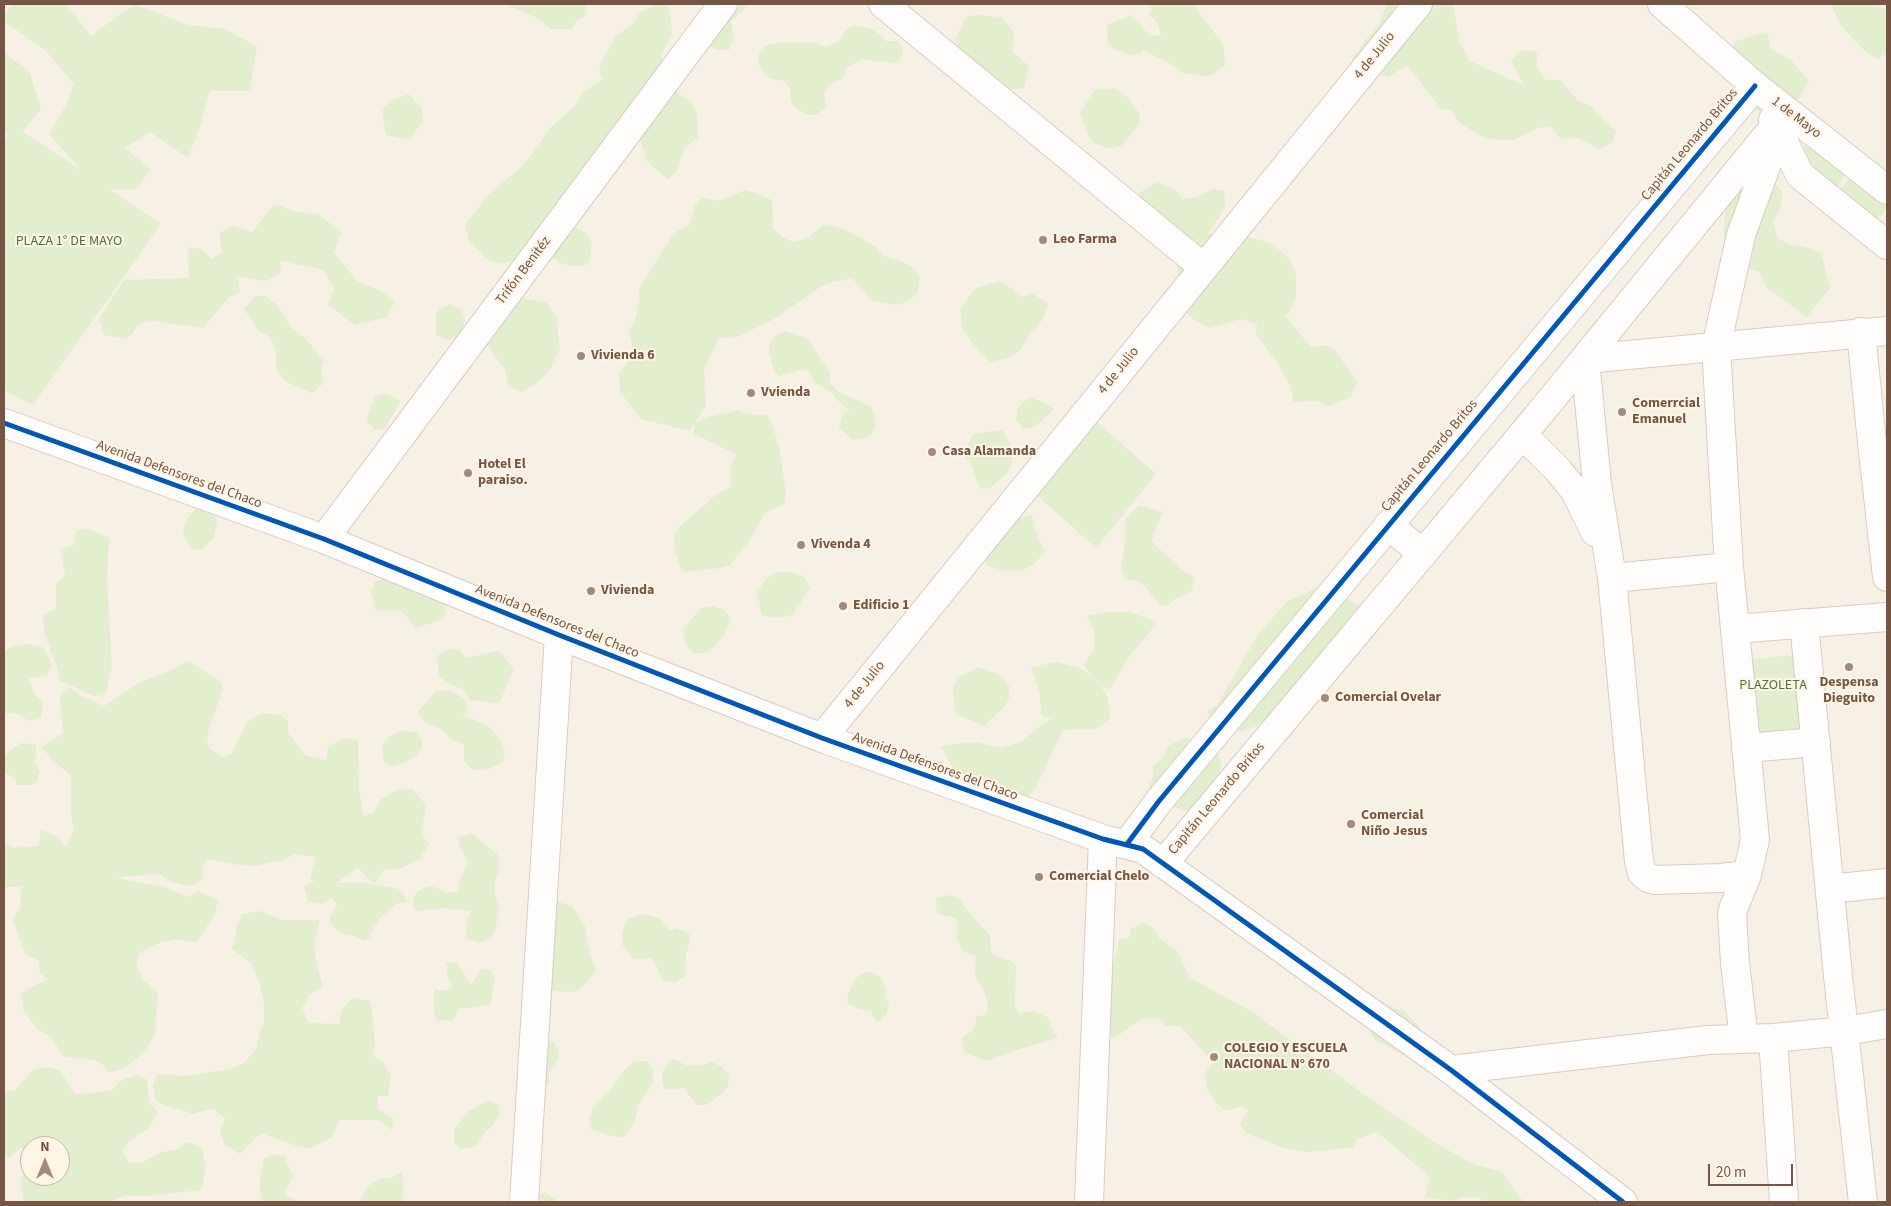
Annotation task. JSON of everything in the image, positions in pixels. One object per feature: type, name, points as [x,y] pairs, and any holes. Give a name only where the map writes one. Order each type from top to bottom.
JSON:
[{"type":"street","name":"Trifón Benitéz","points":[[324,539],[723,4]]},
{"type":"street","points":[[883,4],[1203,267]]},
{"type":"street","name":"4 de Julio","points":[[822,738],[1418,4]]},
{"type":"street","points":[[1662,4],[1755,86],[1781,118],[1800,176],[1887,245]]},
{"type":"street","name":"Capitán Leonardo Britos","points":[[1115,842],[1159,801],[1755,86]]},
{"type":"street","points":[[1744,1039],[1735,963],[1732,912],[1747,875],[1755,840],[1729,568],[1716,347],[1741,235],[1769,158],[1781,118]]},
{"type":"street","name":"Capitán Leonardo Britos","points":[[1163,864],[1523,435],[1762,144],[1781,118]]},
{"type":"street","name":"1 de Mayo","points":[[1781,118],[1858,167],[1887,190]]},
{"type":"street","points":[[1741,235],[1763,194],[1780,174],[1808,162],[1830,159],[1858,167]]},
{"type":"street","points":[[1747,875],[1721,878],[1656,880],[1648,878],[1642,872],[1638,861],[1612,578],[1597,484],[1585,359],[1874,331],[1872,443],[1887,577]]},
{"type":"street","name":"Avenida Defensores del Chaco","points":[[4,423],[324,539],[559,635],[822,738],[1115,842],[1143,849],[1451,1070],[1623,1202]]},
{"type":"street","points":[[1523,435],[1558,470],[1575,491],[1593,525],[1612,578]]},
{"type":"street","points":[[1388,525],[1423,554]]},
{"type":"street","points":[[1612,578],[1729,568]]},
{"type":"street","points":[[1735,629],[1887,617]]},
{"type":"street","points":[[1804,623],[1863,1202]]},
{"type":"street","points":[[524,1202],[559,635]]},
{"type":"street","points":[[1747,748],[1816,742]]},
{"type":"street","points":[[1089,1202],[1115,842]]},
{"type":"street","points":[[1830,889],[1887,883]]},
{"type":"street","points":[[1451,1070],[1708,1040],[1773,1038],[1845,1031],[1887,1024]]},
{"type":"street","points":[[1773,1038],[1784,1202]]},
{"type":"green space","name":"PLAZA 1° DE MAYO","points":[[11,4],[69,4],[69,8],[91,36],[134,4],[188,25],[226,29],[257,47],[250,91],[210,91],[200,127],[188,158],[150,132],[125,148],[151,170],[134,190],[109,189],[161,224],[33,405],[4,390],[4,143],[8,134],[4,133],[4,53],[29,71],[41,108],[23,132],[81,170],[49,134],[66,105],[74,84],[47,52],[4,21],[4,16]]},
{"type":"green space","points":[[505,4],[585,4],[587,7],[585,16],[577,20],[571,29],[551,29],[537,18]]},
{"type":"green space","points":[[655,4],[668,6],[670,12],[672,34],[662,53],[663,69],[669,86],[692,103],[697,113],[698,137],[684,149],[678,169],[668,180],[647,161],[643,146],[630,128],[574,226],[588,235],[592,244],[590,262],[583,266],[571,266],[560,263],[552,256],[521,259],[505,263],[491,262],[469,241],[465,225],[488,195],[520,168],[550,128],[574,107],[582,93],[603,79],[599,72],[601,62],[616,36],[635,22],[639,13]]},
{"type":"green space","points":[[718,4],[748,4],[731,22],[734,37],[729,50],[716,50],[706,44]]},
{"type":"green space","points":[[1146,4],[1196,4],[1200,14],[1223,44],[1225,65],[1206,77],[1183,73],[1174,66],[1143,50],[1140,54],[1132,55],[1113,49],[1108,44],[1107,25],[1131,15],[1150,36],[1161,35],[1157,22],[1149,15],[1152,8]]},
{"type":"green space","points":[[1386,4],[1453,4],[1460,43],[1468,60],[1525,86],[1511,61],[1521,50],[1537,52],[1537,68],[1546,80],[1560,80],[1579,102],[1591,106],[1616,131],[1612,142],[1598,150],[1588,142],[1577,138],[1562,139],[1552,127],[1537,128],[1514,140],[1486,139],[1460,123],[1452,111],[1440,108],[1407,65],[1388,77],[1363,71],[1352,59],[1382,18]]},
{"type":"green space","points":[[1834,4],[1873,4],[1886,9],[1887,4],[1887,56],[1882,54],[1880,60],[1868,54],[1841,26],[1832,6]]},
{"type":"green space","points":[[977,15],[1001,17],[1014,32],[1013,52],[1029,66],[1024,89],[996,88],[962,60],[955,39],[966,17]]},
{"type":"green space","points":[[854,25],[872,29],[882,36],[885,41],[898,41],[902,46],[903,53],[899,60],[892,63],[863,59],[847,67],[844,78],[829,85],[824,92],[826,108],[816,115],[808,115],[796,109],[791,101],[788,85],[782,80],[771,79],[763,73],[758,62],[759,54],[764,46],[789,42],[813,43],[827,47],[840,40],[846,30]]},
{"type":"green space","points":[[1767,32],[1771,49],[1791,60],[1809,81],[1795,104],[1776,113],[1757,111],[1748,101],[1731,56],[1733,42]]},
{"type":"green space","points":[[1098,88],[1106,90],[1114,88],[1121,92],[1131,101],[1140,115],[1139,124],[1121,146],[1105,147],[1097,145],[1090,139],[1080,113],[1091,95]]},
{"type":"green space","points":[[409,94],[422,109],[423,122],[408,140],[386,135],[383,108],[392,100]]},
{"type":"green space","points":[[1806,142],[1852,146],[1867,155],[1867,160],[1850,167],[1834,192],[1828,181],[1819,171],[1811,167],[1801,153]]},
{"type":"green space","points":[[1879,161],[1887,177],[1886,209],[1875,222],[1852,236],[1836,218],[1832,201],[1858,167]]},
{"type":"green space","points":[[1768,177],[1782,191],[1782,202],[1779,212],[1773,221],[1777,237],[1787,244],[1805,247],[1821,253],[1830,288],[1807,317],[1767,288],[1759,271],[1746,268],[1730,252],[1724,240],[1726,185]]},
{"type":"green space","points":[[1157,182],[1174,189],[1183,199],[1197,197],[1213,189],[1224,191],[1225,207],[1208,235],[1220,229],[1271,243],[1290,259],[1296,275],[1296,298],[1289,313],[1285,316],[1311,347],[1321,345],[1333,348],[1357,381],[1351,397],[1329,406],[1315,401],[1294,402],[1289,383],[1277,362],[1256,334],[1257,324],[1241,319],[1209,328],[1193,319],[1184,310],[1176,291],[1179,259],[1197,241],[1184,237],[1146,210],[1139,193]]},
{"type":"green space","points":[[746,190],[772,200],[773,229],[784,238],[794,242],[809,237],[824,224],[836,226],[863,239],[877,248],[884,256],[912,267],[920,277],[918,292],[908,301],[898,305],[871,300],[852,278],[825,284],[772,320],[737,337],[719,338],[704,369],[706,406],[695,423],[709,417],[738,410],[748,414],[767,415],[779,447],[786,493],[784,504],[765,513],[748,543],[730,565],[686,572],[680,567],[675,551],[674,538],[678,528],[717,494],[731,487],[730,468],[736,454],[694,434],[694,424],[689,431],[641,419],[620,392],[619,373],[634,355],[629,331],[636,317],[639,288],[674,233],[689,225],[694,207],[702,197],[718,201]]},
{"type":"green space","points":[[274,204],[297,212],[318,214],[341,232],[334,253],[357,281],[381,291],[394,302],[387,317],[355,325],[328,305],[334,288],[324,270],[281,261],[280,274],[266,281],[238,277],[240,292],[228,298],[203,328],[148,320],[139,324],[131,335],[125,339],[104,335],[99,319],[124,280],[189,278],[188,247],[201,249],[212,259],[222,253],[219,233],[232,226],[252,232]]},
{"type":"green space","points":[[1000,281],[1014,290],[1020,297],[1032,293],[1048,304],[1043,319],[1029,335],[1021,349],[1011,357],[991,362],[974,345],[962,328],[960,309],[976,288]]},
{"type":"green space","points":[[255,296],[265,296],[275,303],[290,327],[304,337],[324,361],[321,370],[324,383],[312,393],[285,381],[276,369],[276,348],[268,336],[259,331],[244,309]]},
{"type":"green space","points":[[495,298],[522,298],[546,302],[556,316],[560,348],[549,371],[537,383],[522,392],[509,387],[505,369],[494,356],[483,335]]},
{"type":"green space","points":[[450,304],[461,310],[465,318],[464,329],[456,339],[448,340],[436,335],[436,314],[440,309]]},
{"type":"green space","points":[[785,331],[808,339],[830,373],[830,383],[839,392],[871,407],[876,422],[873,432],[867,438],[852,439],[839,428],[842,415],[850,410],[841,404],[832,393],[815,383],[808,371],[803,369],[779,376],[774,370],[769,347],[775,336]]},
{"type":"green space","points":[[387,393],[401,401],[385,428],[376,430],[366,421],[375,397]]},
{"type":"green space","points":[[1029,397],[1043,402],[1054,409],[1035,427],[1023,429],[1016,420],[1018,408]]},
{"type":"green space","points":[[1089,415],[1156,474],[1096,548],[1030,489]]},
{"type":"green space","points":[[1002,430],[1010,443],[1012,463],[1007,473],[990,488],[981,489],[973,467],[963,454],[973,434]]},
{"type":"green space","points":[[1139,505],[1163,512],[1151,541],[1182,570],[1195,578],[1191,592],[1175,599],[1167,606],[1160,605],[1141,582],[1125,579],[1121,564],[1125,545],[1125,520]]},
{"type":"green space","points":[[195,509],[206,509],[214,513],[217,523],[214,538],[200,550],[192,548],[185,538],[183,531],[187,519]]},
{"type":"green space","points":[[1032,515],[1035,529],[1045,552],[1033,565],[1020,571],[1001,570],[987,565],[984,549],[1015,519]]},
{"type":"green space","points":[[88,529],[109,538],[107,578],[112,667],[105,695],[94,696],[59,680],[57,667],[45,634],[42,615],[56,608],[56,584],[65,576],[61,549],[73,545],[76,531]]},
{"type":"green space","points":[[788,572],[803,576],[810,587],[793,615],[779,618],[762,615],[757,592],[773,573]]},
{"type":"green space","points":[[395,577],[408,583],[414,591],[440,594],[446,612],[444,619],[415,628],[399,610],[376,611],[371,592],[375,581]]},
{"type":"green space","points":[[1330,582],[1352,602],[1367,611],[1289,702],[1257,726],[1232,734],[1223,732],[1207,711],[1217,705],[1259,633],[1288,601]]},
{"type":"green space","points":[[712,606],[725,610],[731,621],[724,635],[715,646],[705,653],[693,653],[685,643],[684,628],[701,608]]},
{"type":"green space","points":[[1109,612],[1130,612],[1158,622],[1131,654],[1110,689],[1101,686],[1108,699],[1110,719],[1096,729],[1063,730],[1037,785],[1026,800],[956,775],[941,746],[976,742],[1001,748],[1021,742],[1051,719],[1041,715],[1040,695],[1031,667],[1056,662],[1082,669],[1092,677],[1084,665],[1094,649],[1094,631],[1087,616]]},
{"type":"green space","points":[[27,644],[44,648],[52,664],[47,675],[29,678],[35,695],[43,702],[41,718],[28,721],[20,714],[4,713],[4,652],[12,646]]},
{"type":"green space","points":[[448,649],[460,650],[465,658],[499,651],[514,669],[499,703],[470,700],[462,689],[451,685],[439,676],[437,656]]},
{"type":"green space","name":"PLAZOLETA","points":[[1793,655],[1802,729],[1757,742],[1746,660]]},
{"type":"green space","points":[[188,661],[220,681],[223,690],[210,724],[207,739],[209,748],[223,757],[231,754],[247,722],[261,713],[280,715],[288,721],[288,733],[305,755],[326,760],[328,746],[346,738],[358,740],[359,792],[364,816],[373,814],[380,800],[396,790],[412,789],[425,804],[422,828],[423,836],[429,845],[421,858],[402,868],[384,870],[374,884],[358,868],[336,883],[360,882],[399,889],[408,902],[396,904],[379,919],[370,934],[371,936],[365,941],[343,934],[332,926],[330,918],[337,904],[332,897],[323,904],[308,901],[304,887],[315,881],[310,880],[315,857],[295,854],[283,860],[255,866],[207,859],[202,867],[203,878],[195,884],[187,886],[169,881],[161,875],[153,874],[116,878],[167,888],[189,897],[197,891],[218,900],[215,914],[196,943],[177,939],[156,944],[138,954],[137,968],[144,981],[158,993],[155,1035],[144,1052],[125,1068],[108,1073],[103,1065],[94,1060],[64,1057],[51,1037],[37,1029],[24,1012],[21,994],[48,979],[40,973],[39,960],[26,955],[13,920],[20,908],[21,887],[4,887],[4,842],[13,848],[39,846],[41,830],[54,835],[66,847],[74,831],[71,813],[71,776],[41,747],[63,733],[60,696],[69,687],[80,695],[104,706],[142,681],[164,674]]},
{"type":"green space","points":[[978,667],[1002,676],[1009,685],[1009,699],[1004,707],[984,726],[955,714],[953,687],[959,677]]},
{"type":"green space","points":[[448,690],[464,699],[467,708],[463,717],[488,726],[498,736],[505,750],[503,762],[488,769],[473,770],[464,761],[464,744],[452,740],[440,728],[424,722],[418,711],[436,691]]},
{"type":"green space","points":[[400,731],[417,732],[423,744],[417,755],[404,763],[390,767],[383,760],[382,748],[386,739]]},
{"type":"green space","points":[[1184,738],[1204,739],[1217,752],[1222,766],[1217,776],[1217,785],[1192,811],[1180,810],[1152,796],[1149,787],[1153,776],[1153,766],[1163,758],[1168,746]]},
{"type":"green space","points":[[21,743],[36,745],[35,764],[40,771],[36,783],[31,785],[17,785],[15,778],[6,774],[4,776],[4,755]]},
{"type":"green space","points":[[470,832],[498,855],[499,868],[495,882],[495,893],[499,910],[495,932],[487,940],[479,943],[467,939],[466,930],[471,911],[443,908],[416,911],[413,907],[414,897],[418,891],[429,886],[447,893],[457,892],[460,879],[468,861],[459,846],[459,837]]},
{"type":"green space","points":[[950,895],[958,898],[990,935],[991,954],[1009,960],[1016,965],[1015,1005],[1018,1013],[1034,1011],[1049,1018],[1052,1030],[1058,1038],[1013,1051],[987,1061],[964,1052],[962,1038],[974,1029],[977,1016],[986,1015],[988,1005],[985,993],[975,976],[976,956],[962,951],[957,938],[957,918],[940,915],[936,909],[937,898]]},
{"type":"green space","points":[[558,902],[572,906],[585,926],[588,945],[596,972],[579,990],[571,992],[548,991],[532,918]]},
{"type":"green space","points":[[260,911],[282,920],[320,920],[314,944],[316,962],[323,987],[310,994],[302,1008],[309,1023],[339,1024],[341,1010],[352,999],[371,1001],[375,1044],[372,1055],[382,1061],[391,1075],[388,1096],[378,1096],[377,1109],[393,1118],[392,1130],[378,1120],[340,1120],[332,1137],[310,1149],[261,1133],[240,1154],[224,1144],[220,1131],[225,1118],[212,1108],[193,1114],[161,1104],[155,1098],[153,1085],[158,1074],[184,1076],[230,1069],[245,1062],[256,1049],[264,1022],[264,1003],[259,981],[251,963],[232,949],[242,914]]},
{"type":"green space","points":[[645,914],[661,919],[669,931],[676,928],[689,933],[690,941],[686,955],[685,976],[675,983],[663,980],[652,958],[634,959],[623,947],[622,933],[627,919]]},
{"type":"green space","points":[[1144,923],[1153,928],[1159,938],[1178,952],[1190,978],[1251,1011],[1358,1090],[1431,1140],[1470,1163],[1502,1172],[1520,1198],[1527,1202],[1486,1202],[1479,1198],[1464,1197],[1450,1201],[1425,1197],[1430,1177],[1377,1132],[1355,1140],[1355,1147],[1309,1152],[1283,1148],[1246,1133],[1240,1125],[1248,1110],[1242,1106],[1226,1111],[1216,1103],[1207,1089],[1205,1073],[1213,1062],[1180,1026],[1164,1026],[1158,1018],[1140,1020],[1113,1039],[1107,1036],[1110,982],[1119,939],[1130,937],[1130,929]]},
{"type":"green space","points":[[446,962],[457,963],[471,985],[482,969],[490,970],[495,979],[490,1005],[459,1009],[453,1021],[436,1020],[434,989],[444,991],[452,987],[448,978]]},
{"type":"green space","points":[[872,972],[880,977],[886,989],[885,998],[889,1004],[886,1015],[880,1021],[876,1021],[871,1011],[858,1009],[847,1003],[848,995],[855,979],[863,973]]},
{"type":"green space","points":[[1382,1004],[1404,1011],[1419,1027],[1422,1034],[1411,1057],[1403,1055],[1374,1039],[1366,1022]]},
{"type":"green space","points":[[546,1041],[554,1042],[559,1058],[549,1072],[549,1082],[544,1090]]},
{"type":"green space","points":[[670,1060],[676,1060],[685,1065],[699,1066],[712,1062],[722,1067],[729,1075],[728,1085],[723,1093],[706,1105],[697,1105],[684,1088],[666,1090],[663,1085],[662,1076],[665,1066]]},
{"type":"green space","points":[[635,1061],[647,1061],[653,1069],[653,1074],[652,1084],[639,1104],[634,1123],[623,1138],[591,1129],[589,1118],[593,1108],[608,1093],[625,1069]]},
{"type":"green space","points":[[48,1067],[60,1070],[75,1095],[112,1090],[122,1080],[139,1075],[147,1080],[150,1104],[158,1112],[149,1128],[129,1141],[122,1151],[129,1163],[143,1162],[159,1153],[178,1149],[186,1142],[202,1148],[206,1170],[201,1190],[148,1196],[125,1196],[109,1202],[24,1202],[21,1186],[70,1186],[70,1136],[20,1136],[20,1148],[8,1158],[4,1154],[4,1092],[15,1090],[34,1069]]},
{"type":"green space","points":[[487,1101],[499,1106],[499,1116],[483,1134],[477,1146],[461,1149],[454,1142],[454,1130],[467,1112]]},
{"type":"green space","points":[[273,1155],[284,1156],[293,1176],[284,1195],[302,1202],[262,1202],[259,1185],[264,1159]]},
{"type":"green space","points":[[402,1172],[403,1199],[405,1202],[360,1202],[367,1187],[380,1178],[391,1178]]},
{"type":"green space","points":[[545,1192],[557,1202],[534,1202],[533,1199]]},
{"type":"cycle path","points":[[1127,844],[1159,801],[1755,86]]},
{"type":"cycle path","points":[[4,423],[324,539],[559,635],[822,738],[1103,839],[1143,849],[1451,1070],[1623,1202]]},
{"type":"place","name":"Leo Farma","points":[[1043,240]]},
{"type":"place","name":"Vivienda 6","points":[[581,356]]},
{"type":"place","name":"Vvienda","points":[[751,393]]},
{"type":"place","name":"Comerrcial Emanuel","points":[[1622,412]]},
{"type":"place","name":"Casa Alamanda","points":[[932,452]]},
{"type":"place","name":"Hotel El paraiso.","points":[[468,473]]},
{"type":"place","name":"Vivenda 4","points":[[801,545]]},
{"type":"place","name":"Vivienda","points":[[591,591]]},
{"type":"place","name":"Edificio 1","points":[[843,606]]},
{"type":"place","name":"Despensa Dieguito","points":[[1849,667]]},
{"type":"place","name":"Comercial Ovelar","points":[[1325,698]]},
{"type":"place","name":"Comercial Niño Jesus","points":[[1351,824]]},
{"type":"place","name":"Comercial Chelo","points":[[1039,877]]},
{"type":"place","name":"COLEGIO Y ESCUELA NACIONAL N° 670","points":[[1214,1057]]}]
